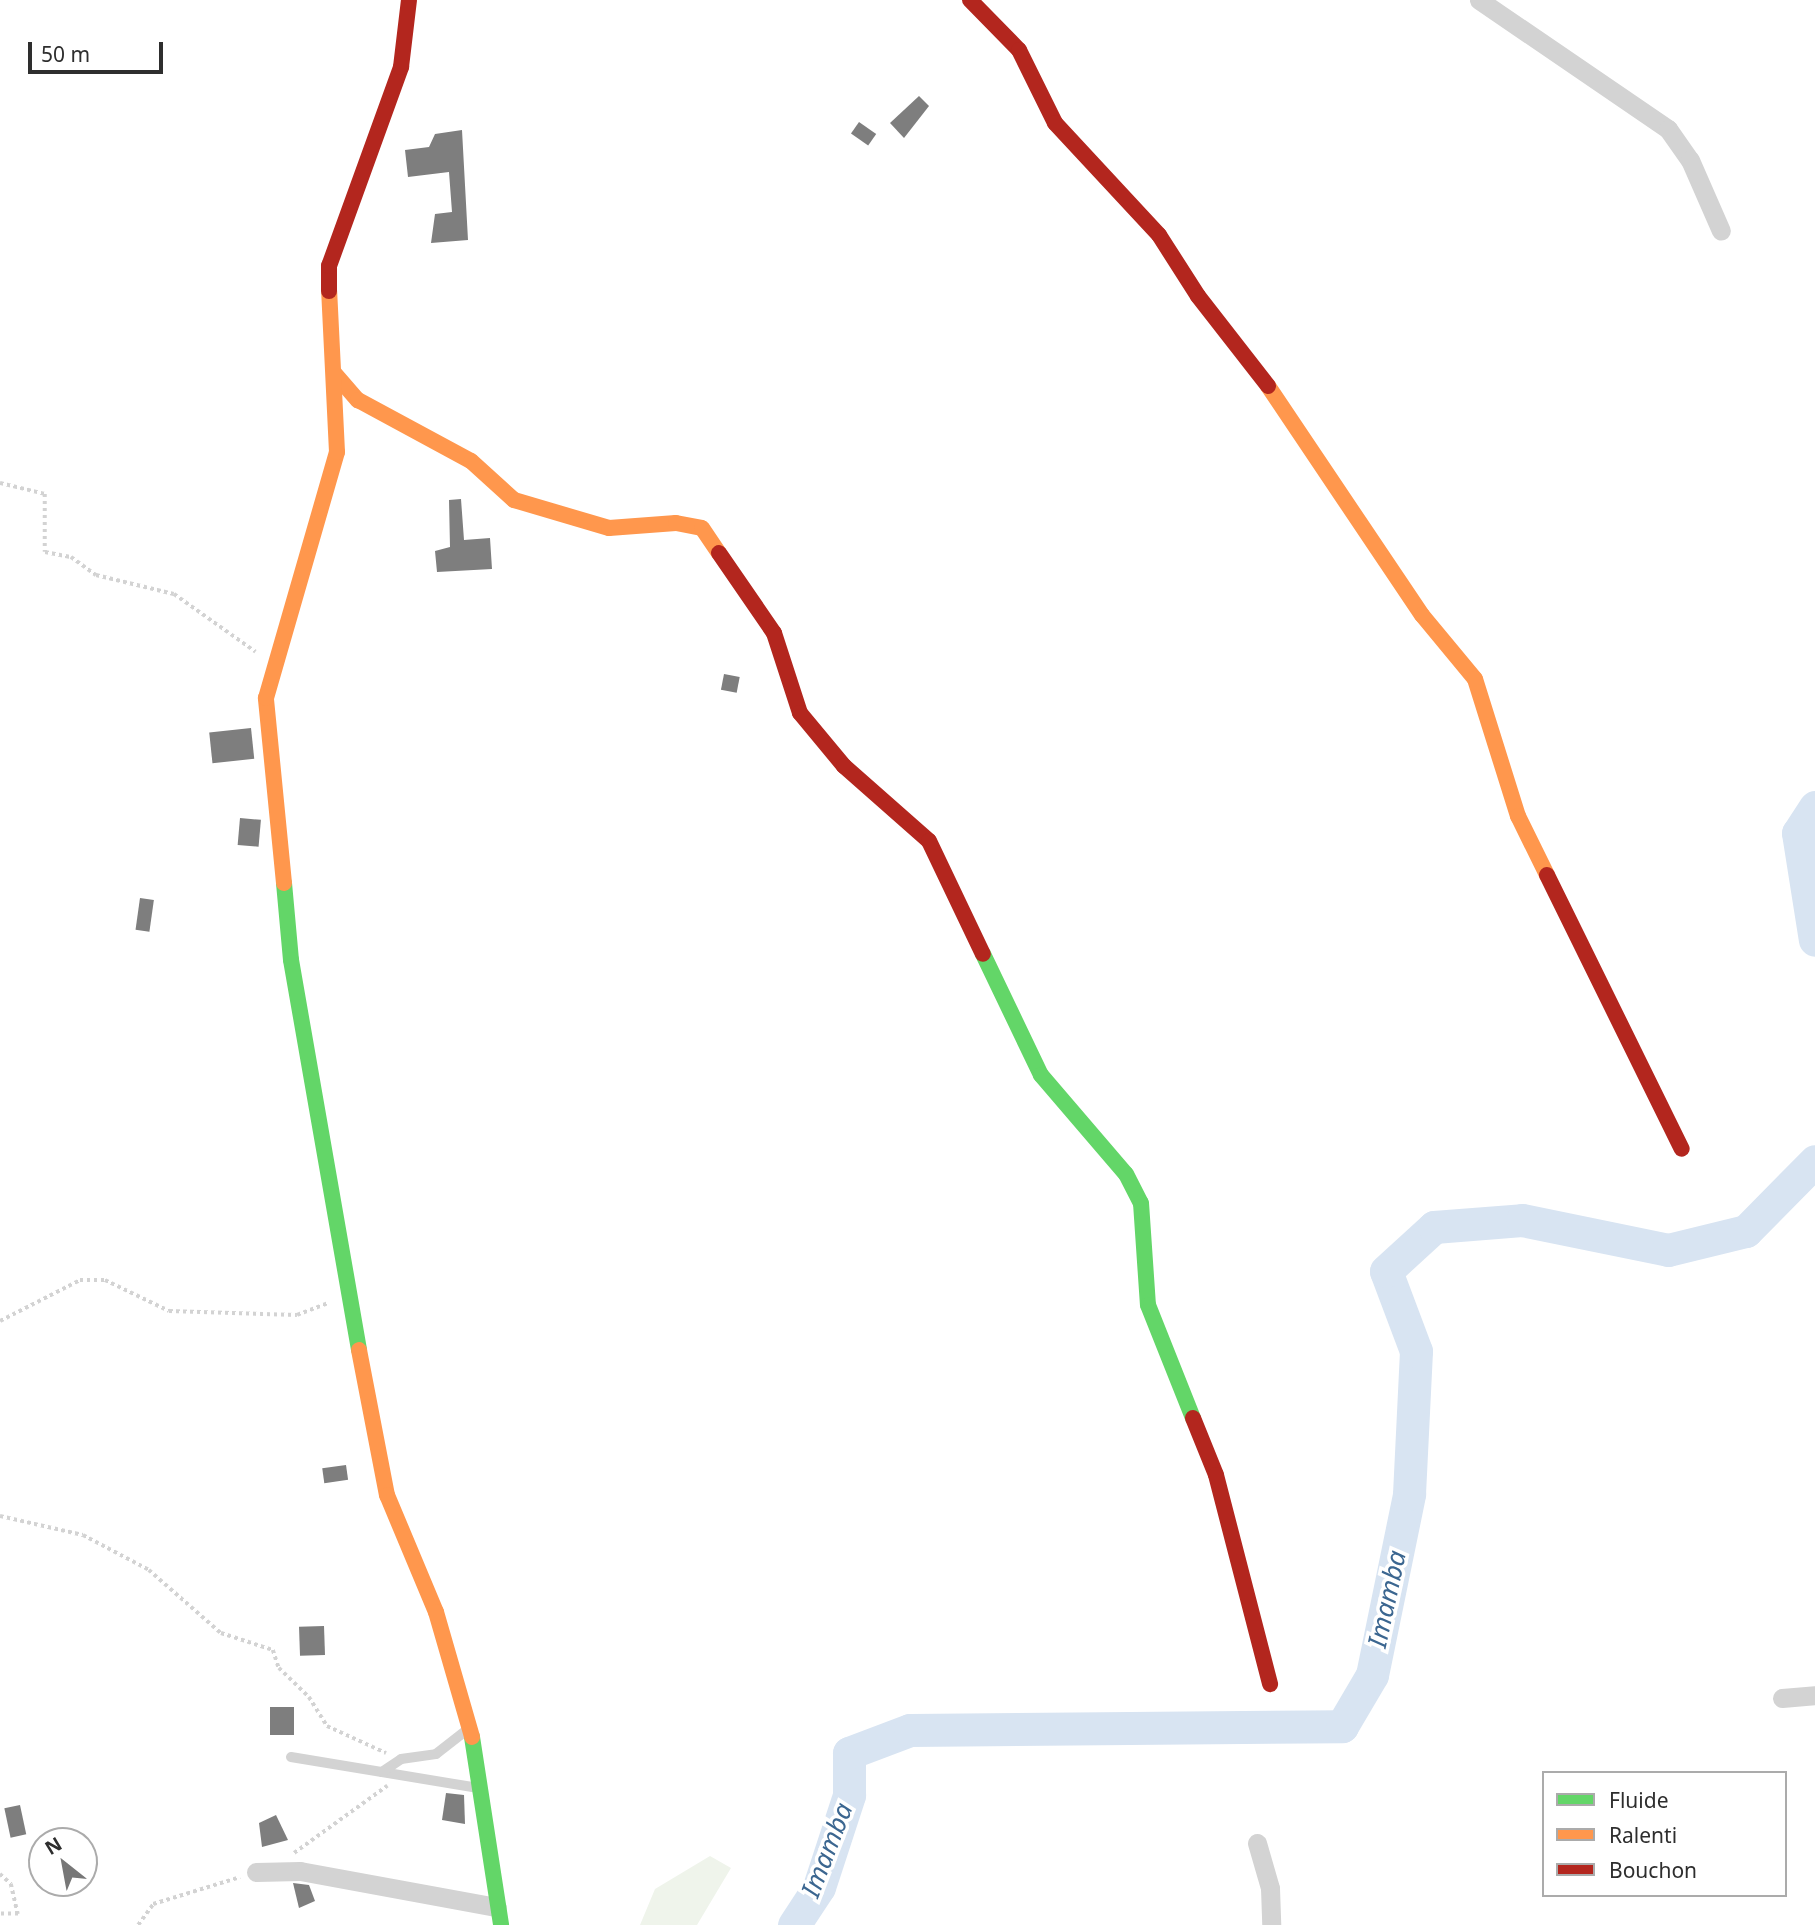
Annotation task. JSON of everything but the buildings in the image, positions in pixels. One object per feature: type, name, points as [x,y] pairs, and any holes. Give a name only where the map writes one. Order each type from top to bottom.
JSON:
[{"type":"street","points":[[256,1872],[287,1871],[499,1916],[468,1728],[436,1612],[387,1495],[349,1297],[291,960],[266,698],[338,452],[335,374],[328,332],[329,266],[401,67],[409,0]]},
{"type":"street","points":[[970,0],[1019,50],[1055,123],[1159,234],[1198,296],[1253,363],[1422,615],[1475,679],[1518,816],[1682,1149]]},
{"type":"street","points":[[1479,0],[1668,129],[1690,160],[1721,231]]},
{"type":"street","points":[[335,374],[358,400],[471,461],[514,500],[609,528],[676,523],[702,528],[774,634],[800,713],[844,766],[929,841],[1041,1075],[1126,1174],[1141,1203],[1148,1305],[1216,1475],[1270,1684]]},
{"type":"street","points":[[1782,1698],[1815,1696]]},
{"type":"street","points":[[1257,1843],[1270,1888],[1271,1925]]},
{"type":"lane","points":[[382,1772],[401,1759],[436,1754],[468,1728]]},
{"type":"lane","points":[[291,1757],[479,1788]]},
{"type":"path","points":[[0,483],[45,494],[45,552],[71,556],[96,575],[174,594],[241,637],[272,671]]},
{"type":"path","points":[[0,1321],[80,1280],[105,1280],[169,1311],[297,1315],[349,1297]]},
{"type":"path","points":[[0,1516],[83,1535],[149,1570],[220,1633],[273,1650],[279,1668],[309,1697],[327,1726],[401,1759]]},
{"type":"path","points":[[287,1871],[292,1854],[402,1775]]},
{"type":"path","points":[[138,1925],[153,1904],[256,1872]]},
{"type":"path","points":[[0,1874],[11,1884],[18,1914],[0,1914]]},
{"type":"shaded area","points":[[710,1856],[731,1868],[697,1925],[640,1925],[655,1889]]},
{"type":"waterway","points":[[1815,807],[1798,833],[1815,940]]},
{"type":"waterway","name":"Imamba","points":[[794,1925],[819,1887],[849,1795],[849,1753],[910,1730],[1342,1726],[1372,1675],[1409,1494],[1416,1351],[1386,1271],[1434,1227],[1522,1220],[1668,1250],[1746,1231],[1815,1161]]},
{"type":"traffic: fast","points":[[284,883],[291,960],[359,1350]]},
{"type":"traffic: fast","points":[[983,954],[1041,1075],[1126,1174],[1141,1203],[1148,1305],[1193,1418]]},
{"type":"traffic: fast","points":[[472,1737],[501,1925]]},
{"type":"traffic: slow","points":[[284,883],[266,698],[337,452],[329,291]]},
{"type":"traffic: slow","points":[[335,374],[358,400],[471,461],[514,500],[609,528],[676,523],[702,528],[719,553]]},
{"type":"traffic: slow","points":[[1268,386],[1422,615],[1475,679],[1518,816],[1547,875]]},
{"type":"traffic: slow","points":[[359,1350],[387,1495],[436,1612],[472,1737]]},
{"type":"traffic: jam","points":[[329,291],[329,266],[401,67],[409,0]]},
{"type":"traffic: jam","points":[[970,0],[1019,50],[1055,123],[1159,235],[1198,296],[1268,386]]},
{"type":"traffic: jam","points":[[719,553],[774,633],[800,713],[844,766],[929,841],[983,954]]},
{"type":"traffic: jam","points":[[1547,875],[1682,1149]]},
{"type":"traffic: jam","points":[[1193,1418],[1216,1475],[1270,1684]]}]
